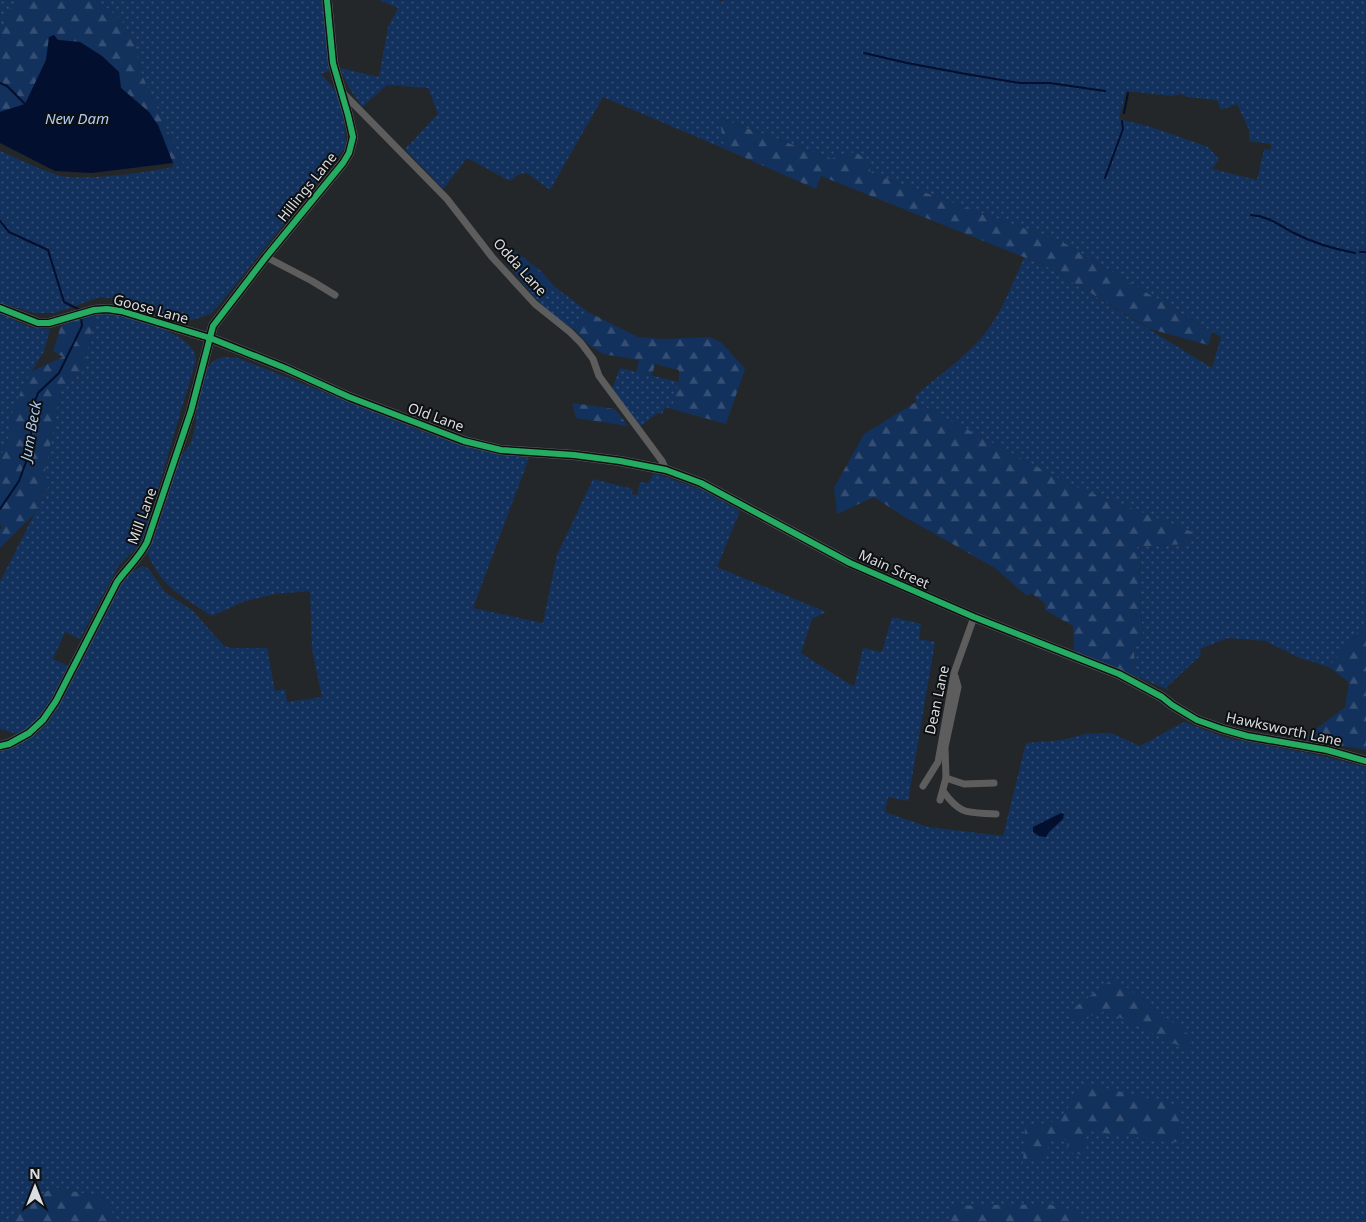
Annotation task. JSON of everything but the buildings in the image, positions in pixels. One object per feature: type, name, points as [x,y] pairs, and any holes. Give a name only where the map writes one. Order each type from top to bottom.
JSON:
[{"type":"street","name":"Hillings Lane","points":[[210,338],[213,326],[220,316],[343,163],[349,153],[353,137],[333,63],[327,0]]},
{"type":"street","name":"Odda Lane","points":[[341,91],[441,192],[492,257],[525,292],[580,343],[593,359],[599,376],[662,461],[666,470]]},
{"type":"street","points":[[266,257],[312,280],[335,295]]},
{"type":"street","name":"Goose Lane","points":[[0,308],[38,323],[53,323],[85,312],[107,308],[121,310],[210,338]]},
{"type":"street","name":"Old Lane","points":[[210,338],[285,368],[349,397],[464,441],[501,450],[574,455],[666,470]]},
{"type":"street","name":"Mill Lane","points":[[0,746],[9,744],[29,733],[43,720],[56,701],[117,582],[144,548],[190,411],[210,338]]},
{"type":"street","name":"Main Street","points":[[666,470],[701,483],[850,563],[974,617],[1120,674]]},
{"type":"street","name":"Dean Lane","points":[[923,786],[938,762],[954,673],[974,617]]},
{"type":"street","points":[[940,800],[946,778],[945,747],[958,687],[954,673]]},
{"type":"street","name":"Hawksworth Lane","points":[[1120,674],[1162,697],[1198,720],[1222,730],[1347,755],[1366,761]]},
{"type":"street","points":[[946,778],[964,784],[994,783]]},
{"type":"street","points":[[943,791],[950,801],[962,811],[996,814]]},
{"type":"green space","points":[[0,0],[23,0],[10,7],[0,38]]},
{"type":"green space","points":[[23,0],[97,0],[119,18],[132,35],[142,75],[183,164],[173,167],[173,163],[149,112],[121,88],[118,72],[102,56],[80,42],[58,40],[25,104],[0,112],[0,38],[10,7]]},
{"type":"green space","points":[[97,0],[322,0],[329,71],[321,74],[337,93],[347,145],[220,304],[210,314],[186,322],[123,300],[100,297],[55,313],[35,313],[0,303],[0,151],[50,173],[68,177],[120,175],[183,164],[142,75],[132,35],[119,18]]},
{"type":"green space","points":[[379,0],[718,0],[722,2],[723,0],[1366,0],[1366,622],[1329,667],[1300,658],[1265,641],[1228,638],[1200,649],[1201,655],[1166,688],[1171,691],[1135,676],[1134,647],[1143,640],[1137,547],[1185,544],[1200,535],[1071,485],[916,402],[915,396],[982,337],[1000,309],[1024,258],[1046,266],[1212,368],[1221,337],[1064,243],[871,173],[867,161],[832,159],[720,118],[725,149],[603,97],[550,190],[527,173],[519,174],[510,181],[467,158],[443,189],[405,149],[438,114],[428,88],[387,85],[362,107],[349,88],[340,68],[379,77],[388,27],[398,8]],"holes":[[[1126,91],[1172,96],[1181,94],[1188,97],[1217,100],[1221,110],[1237,104],[1249,130],[1249,141],[1271,144],[1271,150],[1264,149],[1257,180],[1212,169],[1219,159],[1208,147],[1151,127],[1119,119]]]},
{"type":"green space","points":[[719,118],[832,159],[838,155],[856,152],[867,161],[871,173],[1064,243],[1212,332],[1208,345],[1150,329],[1046,266],[821,176],[816,189],[725,149]]},
{"type":"green space","points":[[509,246],[542,272],[555,287],[530,292],[504,259]]},
{"type":"green space","points":[[555,287],[588,312],[575,330],[549,313],[530,292]]},
{"type":"green space","points":[[107,311],[144,322],[173,334],[185,341],[193,349],[196,362],[144,536],[138,547],[119,565],[80,639],[65,632],[53,659],[68,666],[42,714],[27,729],[19,733],[12,732],[0,729],[0,582],[51,481],[44,476],[61,390],[82,372],[96,313]]},
{"type":"green space","points":[[588,312],[638,337],[663,339],[710,337],[722,343],[745,369],[726,424],[672,409],[679,382],[679,370],[655,364],[652,375],[636,372],[639,360],[603,354],[588,344],[575,330]]},
{"type":"green space","points":[[0,313],[29,327],[50,329],[44,351],[23,386],[11,417],[11,431],[0,459]]},
{"type":"green space","points":[[96,313],[82,372],[61,390],[44,476],[51,481],[34,514],[0,548],[0,530],[2,528],[0,524],[0,459],[11,431],[11,417],[23,386],[32,371],[63,357],[53,351],[61,326],[84,315]]},
{"type":"green space","points":[[223,357],[238,358],[453,442],[493,452],[529,458],[473,608],[543,623],[557,555],[593,479],[633,489],[632,494],[637,495],[640,482],[648,483],[654,473],[703,490],[740,511],[717,567],[826,612],[812,619],[801,653],[854,687],[863,648],[882,652],[892,617],[921,624],[919,639],[935,642],[908,801],[888,797],[885,812],[928,827],[1003,836],[1026,743],[1062,740],[1086,734],[1111,733],[1140,746],[1184,722],[1227,738],[1313,754],[1366,767],[1366,1222],[117,1222],[105,1198],[53,1187],[23,1207],[5,1222],[0,1222],[0,752],[38,733],[48,722],[63,698],[121,584],[127,575],[142,566],[148,568],[165,592],[193,611],[224,646],[231,648],[267,648],[275,691],[285,689],[287,702],[322,697],[312,649],[310,591],[275,594],[245,601],[212,616],[181,596],[168,584],[156,570],[147,552],[180,458],[191,442],[199,394],[206,370],[213,362]]},
{"type":"green space","points":[[620,368],[679,382],[672,409],[665,407],[662,414],[658,413],[639,427],[612,389]]},
{"type":"green space","points":[[916,402],[1071,485],[1200,535],[1185,544],[1137,547],[1143,640],[1134,647],[1135,676],[1074,653],[1073,626],[1045,610],[1045,603],[1031,593],[1027,596],[995,568],[903,516],[874,497],[837,514],[834,488],[864,434]]},
{"type":"green space","points":[[572,403],[615,409],[628,426],[576,418]]},
{"type":"green space","points":[[1366,622],[1366,750],[1303,739],[1345,707],[1349,682],[1329,667]]},
{"type":"green space","points":[[1114,978],[1192,1037],[1190,1051],[1106,1011],[1075,1021],[1070,1011]]},
{"type":"green space","points":[[1085,1083],[1179,1106],[1183,1143],[1087,1131],[1083,1155],[1068,1152],[1067,1140],[1048,1140],[1048,1155],[1023,1164],[1025,1126],[1059,1121]]},
{"type":"green space","points":[[53,1187],[105,1198],[117,1222],[5,1222],[23,1207]]},
{"type":"green space","points":[[1048,1204],[1082,1214],[1079,1222],[949,1222],[949,1206]]},
{"type":"water","name":"New Dam","points":[[54,35],[58,40],[80,42],[102,56],[119,72],[121,88],[149,112],[158,125],[173,163],[92,173],[55,171],[0,143],[0,112],[25,104],[46,60],[49,37]]},
{"type":"water","points":[[1061,813],[1064,814],[1063,819],[1046,837],[1039,836],[1033,832],[1033,827]]},
{"type":"waterway","points":[[864,53],[907,63],[1020,83],[1050,83],[1105,91]]},
{"type":"waterway","name":"Jum Beck","points":[[0,83],[7,86],[25,104]]},
{"type":"waterway","points":[[1124,113],[1128,93]]},
{"type":"waterway","points":[[1105,178],[1123,129],[1122,121]]},
{"type":"waterway","points":[[1251,215],[1268,219],[1316,243],[1355,253]]},
{"type":"waterway","name":"Jum Beck","points":[[0,221],[9,232],[48,250],[64,302],[80,310]]},
{"type":"waterway","points":[[1360,252],[1366,252]]},
{"type":"waterway","name":"Jum Beck","points":[[0,509],[19,481],[30,451],[33,406],[38,393],[59,373],[82,326],[81,317]]},
{"type":"cycle path","points":[[0,746],[9,744],[29,733],[43,720],[56,701],[117,582],[144,548],[191,411],[213,326],[349,153],[353,137],[333,63],[327,0]]},
{"type":"cycle path","points":[[0,308],[38,323],[49,323],[94,310],[121,311],[210,338],[285,368],[349,397],[464,441],[501,450],[574,455],[666,470],[701,483],[850,563],[974,617],[1119,674],[1162,697],[1197,720],[1247,736],[1327,750],[1366,761]]}]
